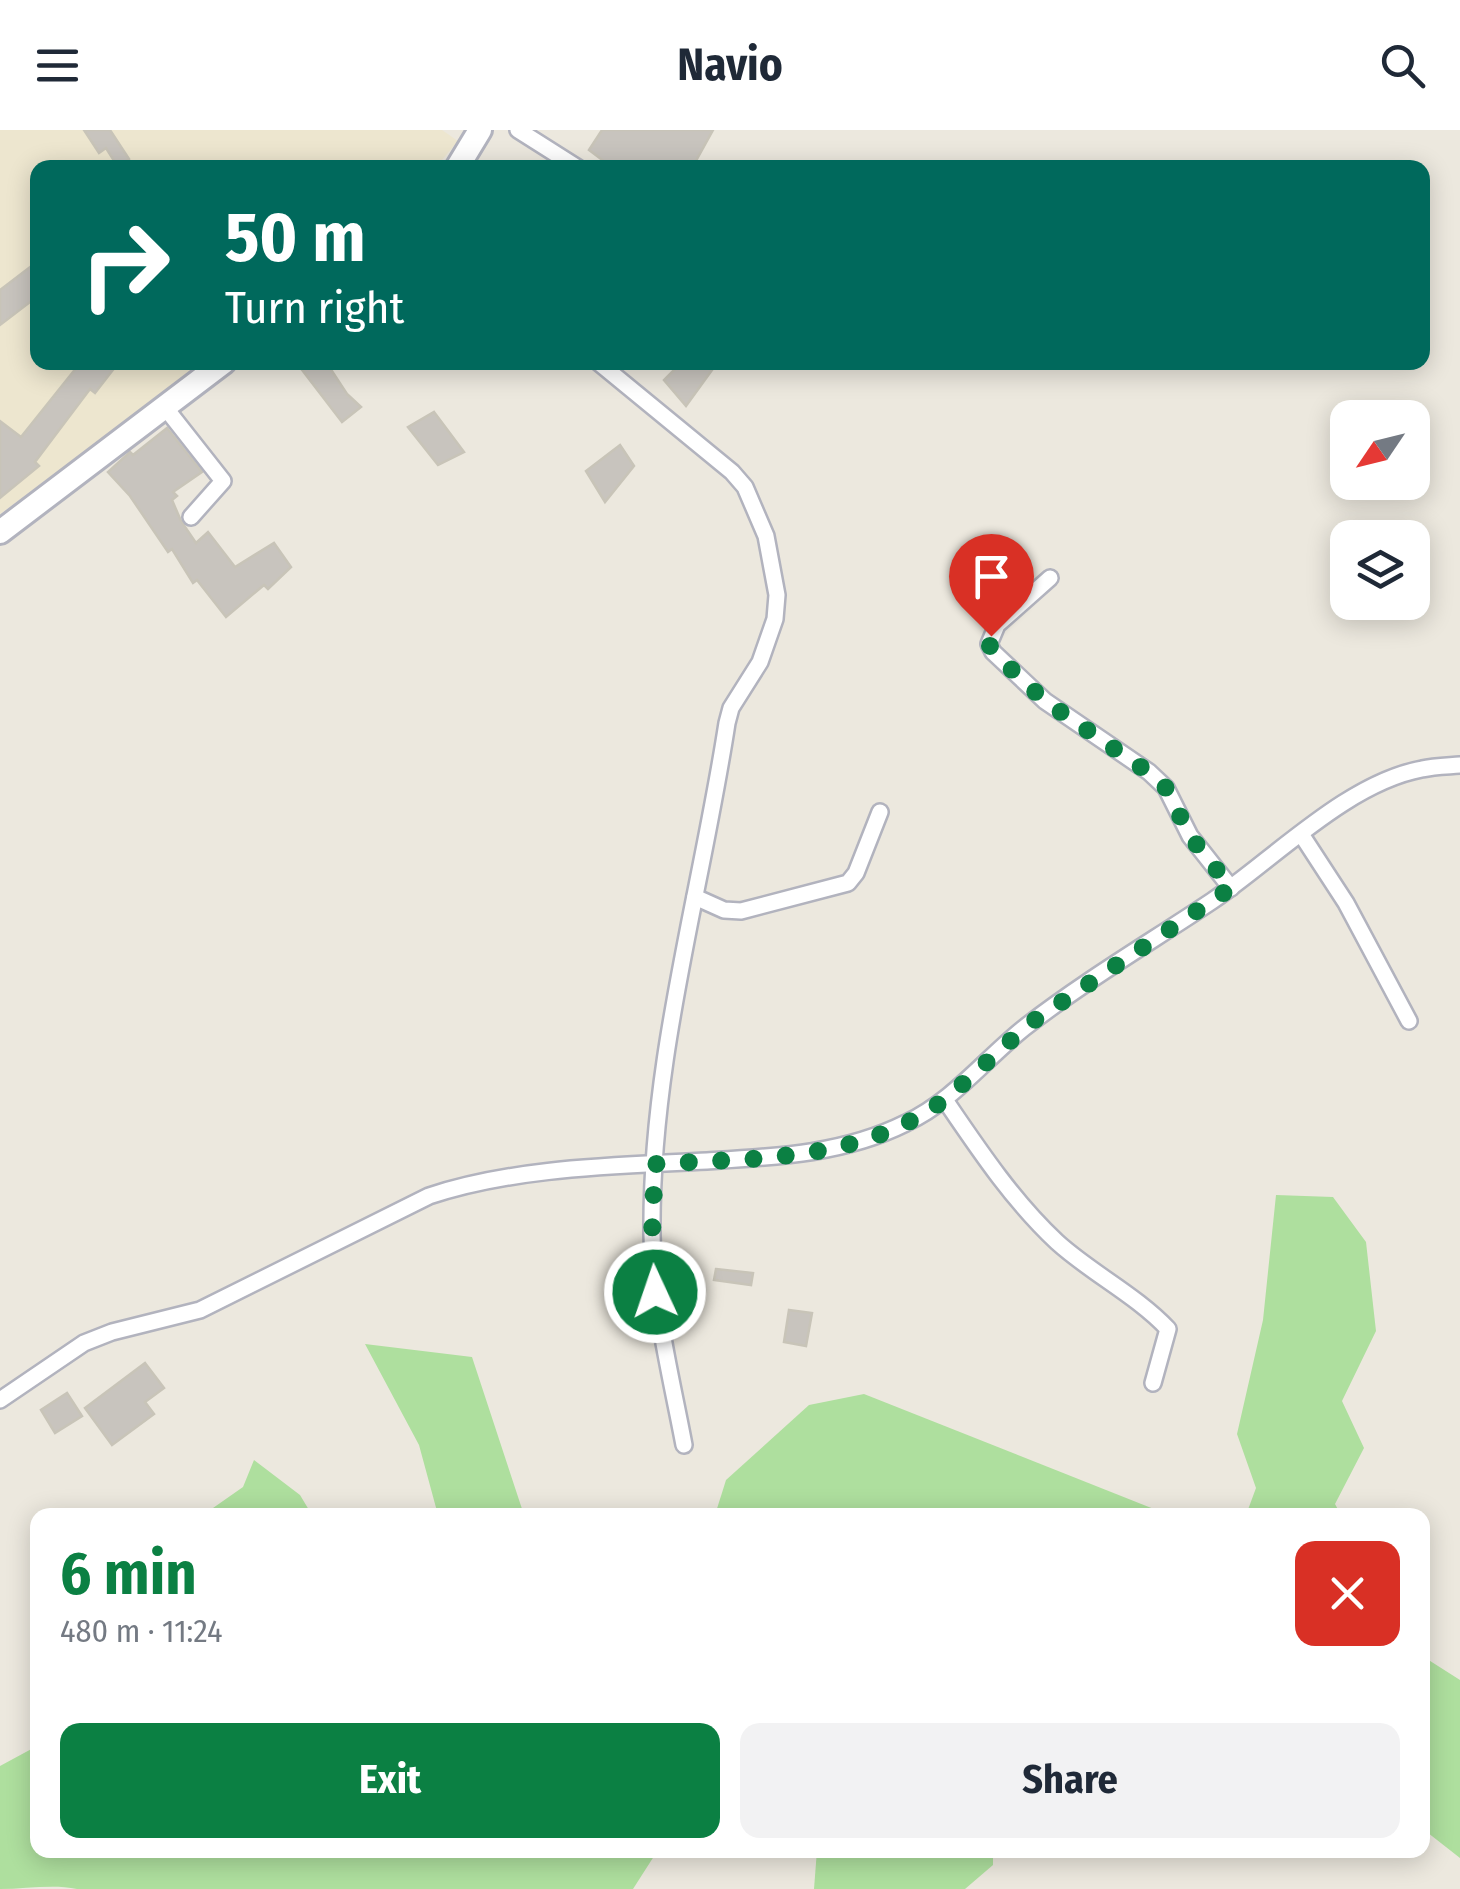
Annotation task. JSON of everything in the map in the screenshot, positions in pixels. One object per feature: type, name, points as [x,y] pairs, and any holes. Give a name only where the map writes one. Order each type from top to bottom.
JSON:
[{"type":"street","points":[[462,160],[480,130]]},
{"type":"street","points":[[518,130],[565,160]]},
{"type":"street","points":[[0,532],[213,370]]},
{"type":"street","points":[[608,370],[704,448],[744,488],[766,536],[778,595],[770,639],[726,722],[663,1057],[652,1234],[655,1292],[684,1445]]},
{"type":"street","points":[[164,406],[223,481],[192,517]]},
{"type":"street","points":[[1050,578],[998,625],[989,644],[993,652],[1045,701],[1166,788],[1190,836],[1231,888]]},
{"type":"street","points":[[0,1400],[84,1343],[200,1310],[429,1196],[503,1179],[825,1150],[867,1140],[907,1123],[945,1100],[1029,1024],[1231,888],[1332,810],[1420,769],[1460,765]]},
{"type":"street","points":[[695,896],[724,910],[740,911],[848,883],[856,874],[880,812]]},
{"type":"street","points":[[1300,834],[1346,903],[1409,1021]]},
{"type":"street","points":[[945,1100],[989,1164],[1035,1220],[1059,1244],[1168,1328],[1154,1384]]},
{"type":"shaded area","points":[[0,130],[442,130],[458,141],[442,160],[30,160],[30,370],[195,370],[0,514]]},
{"type":"green space","points":[[1276,1195],[1333,1197],[1366,1242],[1376,1331],[1342,1401],[1364,1448],[1335,1504],[1337,1508],[1249,1508],[1256,1488],[1237,1434],[1263,1320]]},
{"type":"green space","points":[[365,1344],[472,1357],[522,1508],[436,1508],[419,1445]]},
{"type":"green space","points":[[864,1394],[1151,1508],[717,1508],[726,1480],[809,1405]]},
{"type":"green space","points":[[254,1460],[300,1495],[308,1508],[213,1508],[243,1487]]},
{"type":"green space","points":[[1430,1661],[1460,1680],[1460,1858],[1430,1834]]},
{"type":"green space","points":[[30,1750],[30,1858],[653,1858],[633,1889],[0,1889],[0,1766]]},
{"type":"green space","points":[[816,1858],[993,1858],[993,1865],[965,1889],[814,1889]]},
{"type":"building","points":[[84,130],[110,130],[129,159],[114,160],[106,148],[99,153]]},
{"type":"building","points":[[602,130],[713,130],[696,160],[602,160],[589,150]]},
{"type":"building","points":[[30,267],[30,302],[0,325],[0,290]]},
{"type":"building","points":[[75,370],[113,370],[95,393],[90,389],[35,462],[39,466],[0,498],[0,421],[21,437]]},
{"type":"building","points":[[302,370],[331,370],[361,407],[342,422]]},
{"type":"building","points":[[674,370],[712,370],[686,406],[664,380]]},
{"type":"building","points":[[434,412],[464,452],[438,465],[408,427]]},
{"type":"building","points":[[167,428],[202,472],[173,492],[177,496],[172,500],[196,543],[208,532],[235,567],[274,543],[291,567],[268,589],[264,585],[226,617],[197,580],[193,583],[172,549],[168,552],[130,496],[108,472]]},
{"type":"building","points":[[620,445],[634,466],[605,502],[586,471]]},
{"type":"building","points":[[716,1269],[753,1273],[751,1285],[714,1280]]},
{"type":"building","points":[[789,1310],[812,1313],[806,1346],[784,1342]]},
{"type":"building","points":[[145,1363],[164,1388],[145,1402],[154,1414],[112,1445],[85,1408]]},
{"type":"building","points":[[67,1393],[82,1416],[55,1433],[41,1410]]},
{"type":"route","points":[[655,1292],[655,1164],[769,1158],[825,1150],[867,1140],[907,1123],[945,1100],[1029,1024],[1231,888],[1190,836],[1166,788],[1045,701],[993,652],[991,636]]}]
